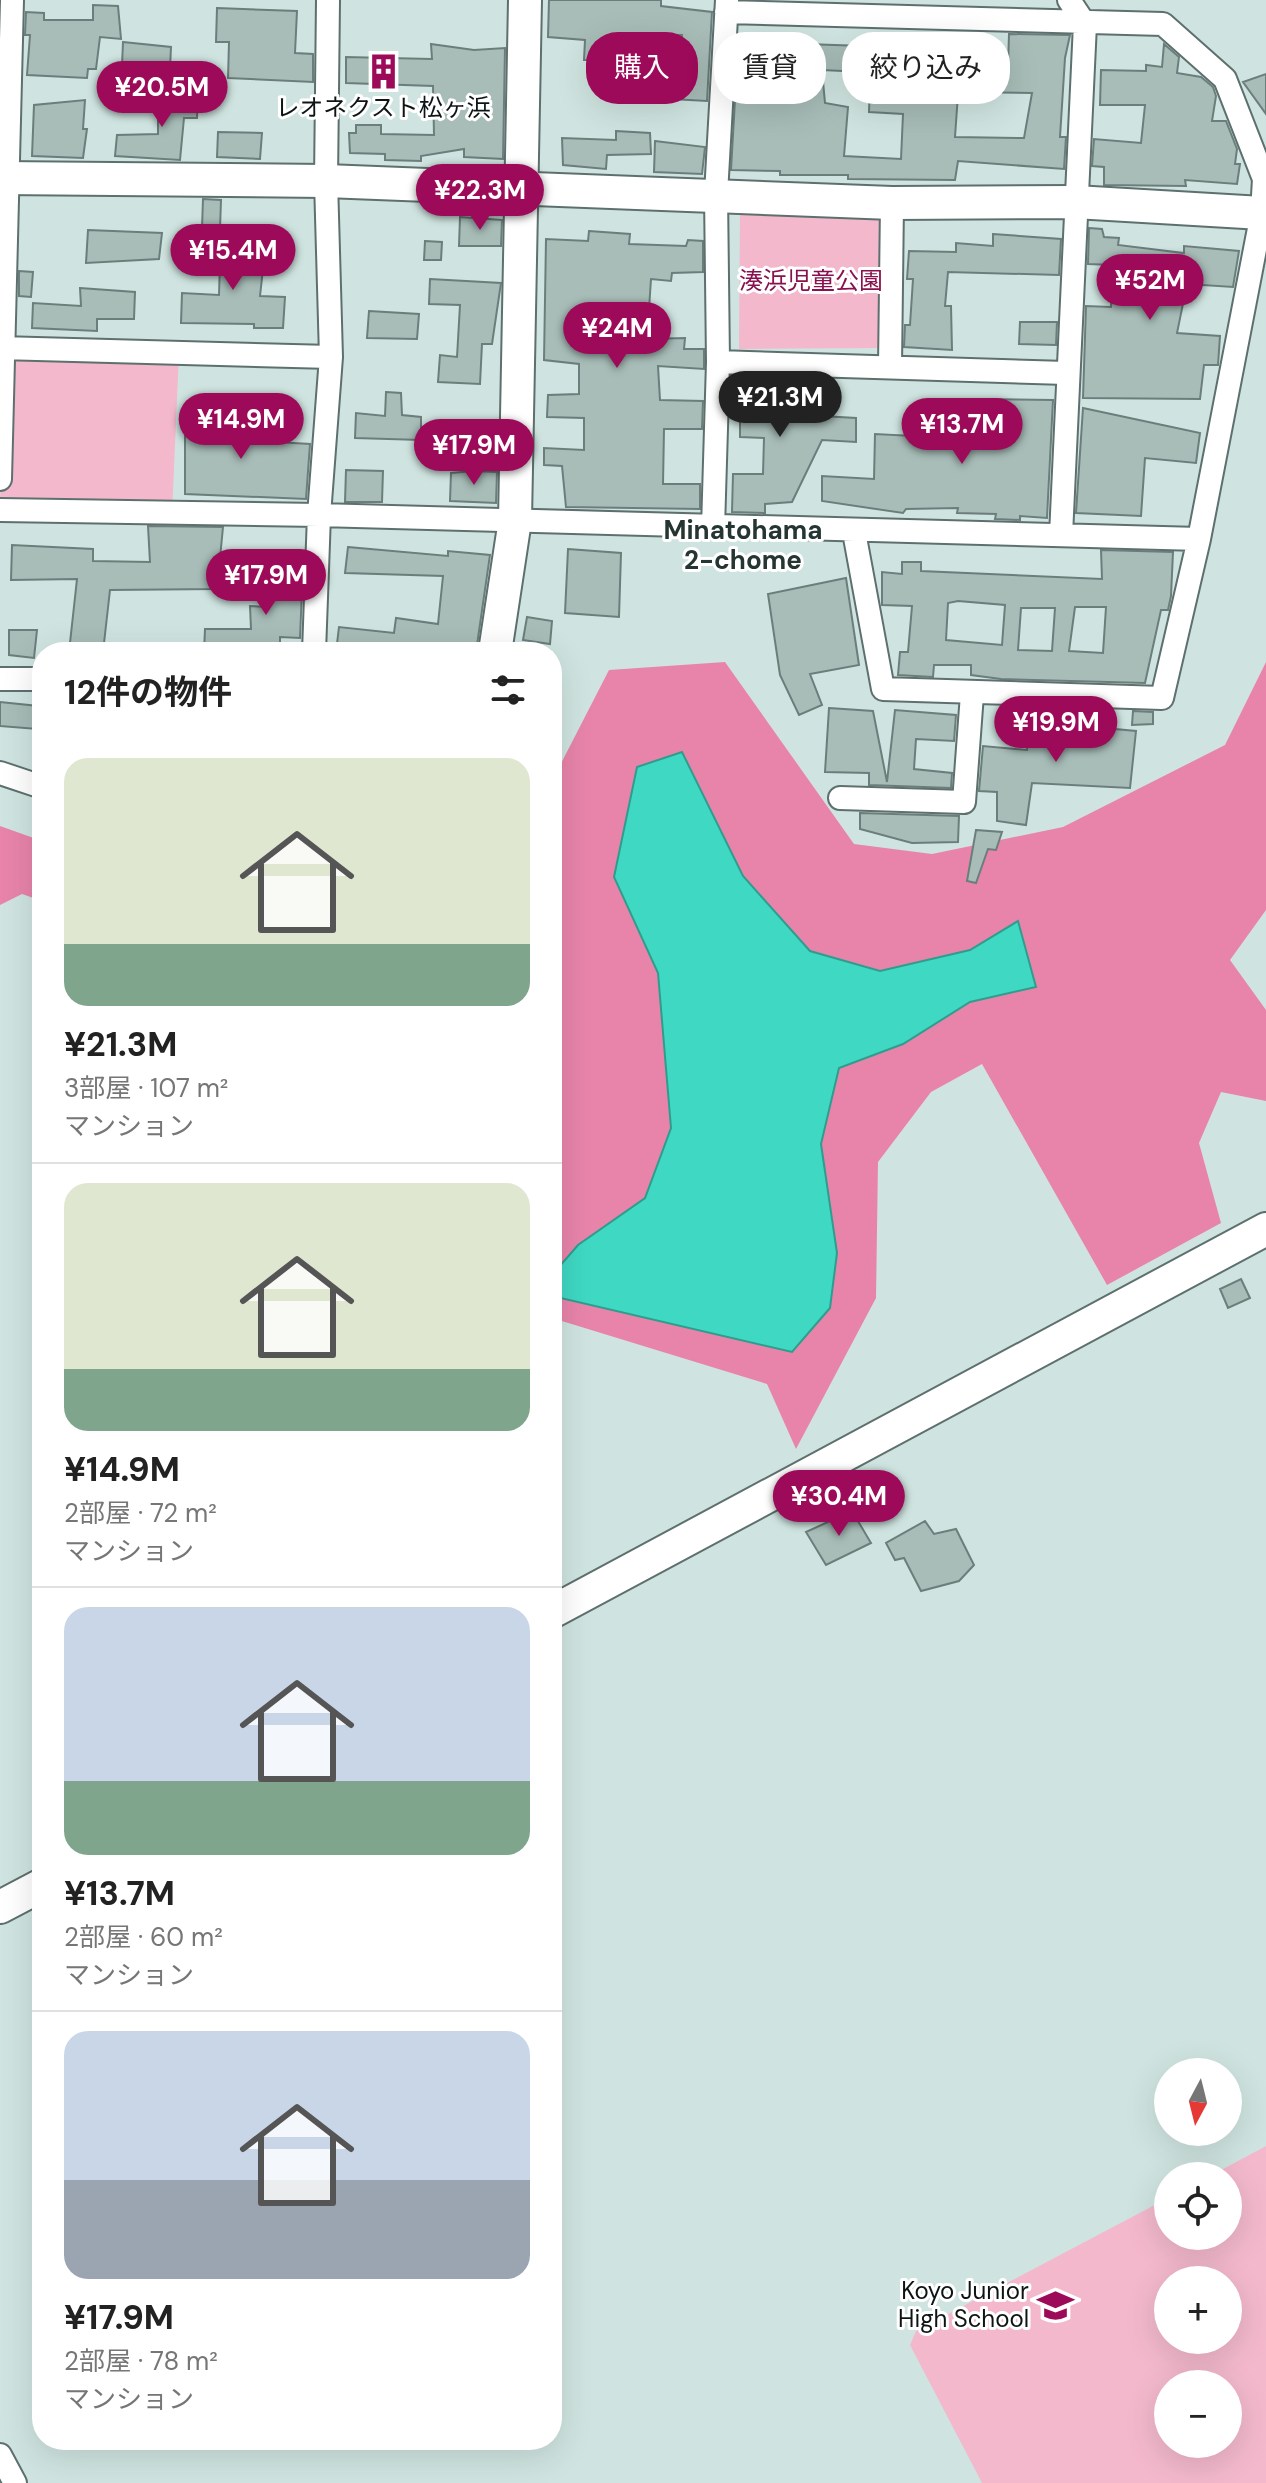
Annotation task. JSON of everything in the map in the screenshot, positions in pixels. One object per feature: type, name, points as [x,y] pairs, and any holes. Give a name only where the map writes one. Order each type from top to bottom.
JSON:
[{"type":"street","points":[[0,479],[4,178],[12,0]]},
{"type":"street","points":[[314,642],[319,515],[331,357],[326,181],[328,0]]},
{"type":"street","points":[[497,642],[515,520],[525,0]]},
{"type":"street","points":[[1061,535],[1066,373],[1085,24],[1069,0]]},
{"type":"street","points":[[713,528],[718,362],[716,194],[727,6],[1085,24],[1163,24],[1225,79],[1264,179],[1262,213],[1199,539],[1162,698],[883,689],[854,532]]},
{"type":"street","points":[[4,178],[326,181],[892,203],[1075,202],[1262,213]]},
{"type":"street","points":[[890,367],[892,203]]},
{"type":"street","points":[[2,348],[331,357]]},
{"type":"street","points":[[718,362],[1066,373]]},
{"type":"street","points":[[0,510],[319,515],[854,532],[1199,539]]},
{"type":"street","points":[[0,679],[32,679]]},
{"type":"street","points":[[840,798],[964,802],[972,694]]},
{"type":"street","points":[[0,773],[32,784]]},
{"type":"street","points":[[562,1607],[1266,1229]]},
{"type":"street","points":[[0,1907],[32,1890]]},
{"type":"street","points":[[0,2455],[15,2483]]},
{"type":"green space","name":"湊浜児童公園","points":[[740,213],[884,214],[883,348],[739,349]]},
{"type":"green space","points":[[3,349],[179,353],[172,514],[0,510]]},
{"type":"green space","name":"Koyo Junior High School","points":[[1266,2146],[1266,2483],[982,2483],[910,2345],[916,2331],[1154,2205],[1154,2250],[1242,2250],[1242,2162],[1236,2162]]},
{"type":"shaded area","points":[[725,662],[854,844],[932,854],[1063,827],[1225,745],[1266,662],[1266,910],[1230,960],[1266,1010],[1266,1101],[1221,1092],[1199,1143],[1221,1223],[1107,1285],[982,1064],[931,1092],[878,1162],[876,1298],[796,1449],[767,1384],[562,1321],[562,762],[609,670]]},
{"type":"shaded area","points":[[682,752],[743,876],[810,951],[880,971],[970,950],[1018,921],[1036,987],[970,1002],[903,1044],[839,1068],[821,1144],[837,1253],[830,1308],[792,1352],[562,1298],[562,1263],[578,1245],[645,1198],[671,1128],[658,973],[614,877],[637,767]]},
{"type":"shaded area","points":[[0,826],[32,837],[32,898],[22,894],[0,905]]},
{"type":"building","points":[[549,0],[661,0],[661,6],[712,12],[707,101],[698,101],[698,32],[586,32],[586,60],[585,40],[548,37]]},
{"type":"building","points":[[93,5],[118,6],[121,39],[100,37],[96,69],[88,69],[87,78],[27,75],[30,35],[25,35],[26,12],[44,13],[44,20],[93,20]]},
{"type":"building","points":[[217,8],[297,11],[295,53],[313,54],[313,82],[228,78],[229,42],[216,42]]},
{"type":"building","points":[[1010,34],[1070,35],[1065,58],[1060,137],[1066,137],[1064,169],[958,161],[955,180],[848,179],[848,175],[780,175],[780,171],[731,170],[735,104],[826,103],[848,107],[844,156],[901,159],[903,114],[869,112],[869,104],[957,104],[955,137],[1024,138],[1032,93],[1010,93]]},
{"type":"building","points":[[123,42],[171,47],[170,69],[122,66]]},
{"type":"building","points":[[431,44],[474,50],[505,48],[503,159],[464,157],[464,149],[421,156],[421,161],[385,160],[385,154],[350,153],[349,133],[356,133],[356,125],[381,125],[381,134],[434,135],[433,86],[346,83],[346,57],[432,59]]},
{"type":"building","points":[[1164,44],[1179,57],[1177,73],[1201,77],[1213,87],[1216,96],[1212,121],[1226,121],[1237,149],[1235,164],[1240,164],[1237,184],[1185,180],[1186,186],[1104,185],[1104,167],[1092,166],[1094,139],[1141,143],[1145,105],[1100,105],[1101,70],[1146,71],[1146,65],[1162,67]]},
{"type":"building","points":[[826,45],[842,45],[842,71],[826,70]]},
{"type":"building","points":[[1266,74],[1266,114],[1243,82]]},
{"type":"building","points":[[158,90],[198,93],[197,118],[184,118],[180,160],[115,156],[117,135],[158,134]]},
{"type":"building","points":[[85,100],[83,129],[87,129],[83,158],[32,156],[34,105]]},
{"type":"building","points":[[616,131],[650,133],[651,154],[607,155],[606,169],[563,165],[562,138],[616,140]]},
{"type":"building","points":[[218,132],[262,133],[260,159],[217,157]]},
{"type":"building","points":[[655,141],[705,147],[702,174],[654,172]]},
{"type":"building","points":[[203,199],[221,200],[220,229],[202,228]]},
{"type":"building","points":[[460,217],[502,220],[501,246],[459,246]]},
{"type":"building","points":[[1089,228],[1102,229],[1104,237],[1119,238],[1118,245],[1184,253],[1184,246],[1239,251],[1233,287],[1187,284],[1177,333],[1220,336],[1218,365],[1204,365],[1200,399],[1083,398],[1086,306],[1111,307],[1113,265],[1088,264]]},
{"type":"building","points":[[88,230],[162,233],[159,259],[86,263]]},
{"type":"building","points":[[589,231],[630,234],[629,244],[686,246],[688,240],[703,241],[703,272],[672,273],[671,281],[651,279],[647,339],[685,338],[684,349],[704,349],[704,369],[658,366],[660,400],[703,401],[702,429],[664,429],[663,484],[700,484],[700,509],[566,507],[562,466],[544,465],[544,448],[584,450],[584,418],[547,417],[548,395],[579,394],[579,364],[544,360],[546,239],[588,241]]},
{"type":"building","points":[[209,234],[243,236],[242,268],[263,269],[260,296],[285,297],[283,328],[254,328],[254,324],[181,323],[182,293],[219,295],[220,263],[208,263]]},
{"type":"building","points":[[993,234],[1061,239],[1059,275],[948,272],[945,306],[951,306],[952,350],[904,347],[905,325],[910,325],[913,279],[907,279],[909,251],[956,252],[956,243],[993,246]]},
{"type":"building","points":[[425,241],[442,242],[441,260],[424,260]]},
{"type":"building","points":[[19,271],[33,272],[31,297],[19,296]]},
{"type":"building","points":[[430,279],[501,283],[492,344],[482,344],[480,384],[438,382],[440,355],[457,357],[460,305],[429,304]]},
{"type":"building","points":[[80,288],[135,292],[134,319],[97,319],[97,331],[32,328],[33,303],[81,306]]},
{"type":"building","points":[[369,311],[419,314],[417,339],[367,338]]},
{"type":"building","points":[[1020,322],[1057,322],[1056,345],[1019,344]]},
{"type":"building","points":[[732,378],[804,379],[804,415],[856,418],[856,442],[822,440],[792,502],[765,504],[765,513],[732,512],[733,474],[763,474],[764,438],[740,437],[740,402],[731,402]]},
{"type":"building","points":[[386,392],[401,393],[402,415],[421,417],[421,440],[355,438],[356,413],[385,416]]},
{"type":"building","points":[[194,399],[225,400],[223,439],[310,444],[306,499],[185,494],[185,436],[193,436]]},
{"type":"building","points":[[976,399],[1053,400],[1047,518],[1020,516],[1020,520],[995,519],[996,514],[957,513],[958,508],[906,509],[903,513],[822,501],[822,476],[874,479],[875,434],[933,437],[934,424],[977,430]]},
{"type":"building","points":[[1083,408],[1200,433],[1196,463],[1145,458],[1141,516],[1076,513]]},
{"type":"building","points":[[346,470],[383,471],[382,502],[345,502]]},
{"type":"building","points":[[497,472],[496,503],[450,501],[451,473]]},
{"type":"building","points":[[148,526],[223,527],[217,589],[110,590],[104,642],[70,642],[77,579],[11,580],[12,545],[93,549],[93,561],[150,562]]},
{"type":"building","points":[[348,547],[448,556],[448,551],[490,555],[477,642],[337,642],[339,627],[394,633],[396,618],[438,624],[443,576],[345,573]]},
{"type":"building","points":[[568,549],[621,553],[619,617],[565,613]]},
{"type":"building","points":[[1101,550],[1173,552],[1171,596],[1168,610],[1161,610],[1145,683],[1001,679],[971,675],[971,665],[934,665],[933,677],[898,675],[900,652],[908,652],[912,606],[882,605],[882,572],[902,574],[902,562],[921,562],[921,571],[1102,579]],"holes":[[[948,603],[1005,605],[1002,645],[946,640]],[[1075,607],[1106,607],[1103,653],[1069,651]],[[1021,608],[1055,608],[1052,651],[1018,650]]]},
{"type":"building","points":[[268,564],[303,566],[300,638],[280,637],[280,642],[204,642],[205,629],[251,629],[250,606],[267,607]]},
{"type":"building","points":[[846,578],[859,665],[810,674],[822,705],[799,715],[780,675],[768,594]]},
{"type":"building","points":[[527,617],[552,621],[550,642],[523,640]]},
{"type":"building","points":[[9,630],[37,630],[36,642],[32,642],[32,658],[9,655]]},
{"type":"building","points":[[0,702],[32,705],[32,729],[0,726]]},
{"type":"building","points":[[829,708],[873,711],[887,782],[895,710],[956,715],[954,741],[916,739],[914,769],[952,773],[951,788],[869,785],[869,773],[825,772]]},
{"type":"building","points":[[1133,711],[1153,712],[1153,724],[1132,725]]},
{"type":"building","points":[[1049,714],[1049,723],[1136,731],[1130,788],[1032,783],[1026,825],[997,821],[997,792],[979,791],[983,746],[1027,750],[1031,715]]},
{"type":"building","points":[[860,813],[959,816],[958,842],[912,843],[860,829]]},
{"type":"building","points":[[976,830],[1002,832],[996,850],[988,849],[976,883],[967,881]]},
{"type":"building","points":[[1241,1279],[1250,1298],[1228,1308],[1220,1289]]},
{"type":"building","points":[[852,1511],[871,1543],[826,1565],[806,1532]]},
{"type":"building","points":[[925,1521],[934,1534],[956,1529],[974,1565],[959,1581],[921,1591],[904,1558],[895,1560],[886,1543]]},
{"type":"place","name":"レオネクスト松ヶ浜","points":[[383,71]]},
{"type":"place","name":"Koyo Junior High School","points":[[1055,2305]]},
{"type":"district","name":"Minatohama 2-chome","points":[[743,545]]}]
